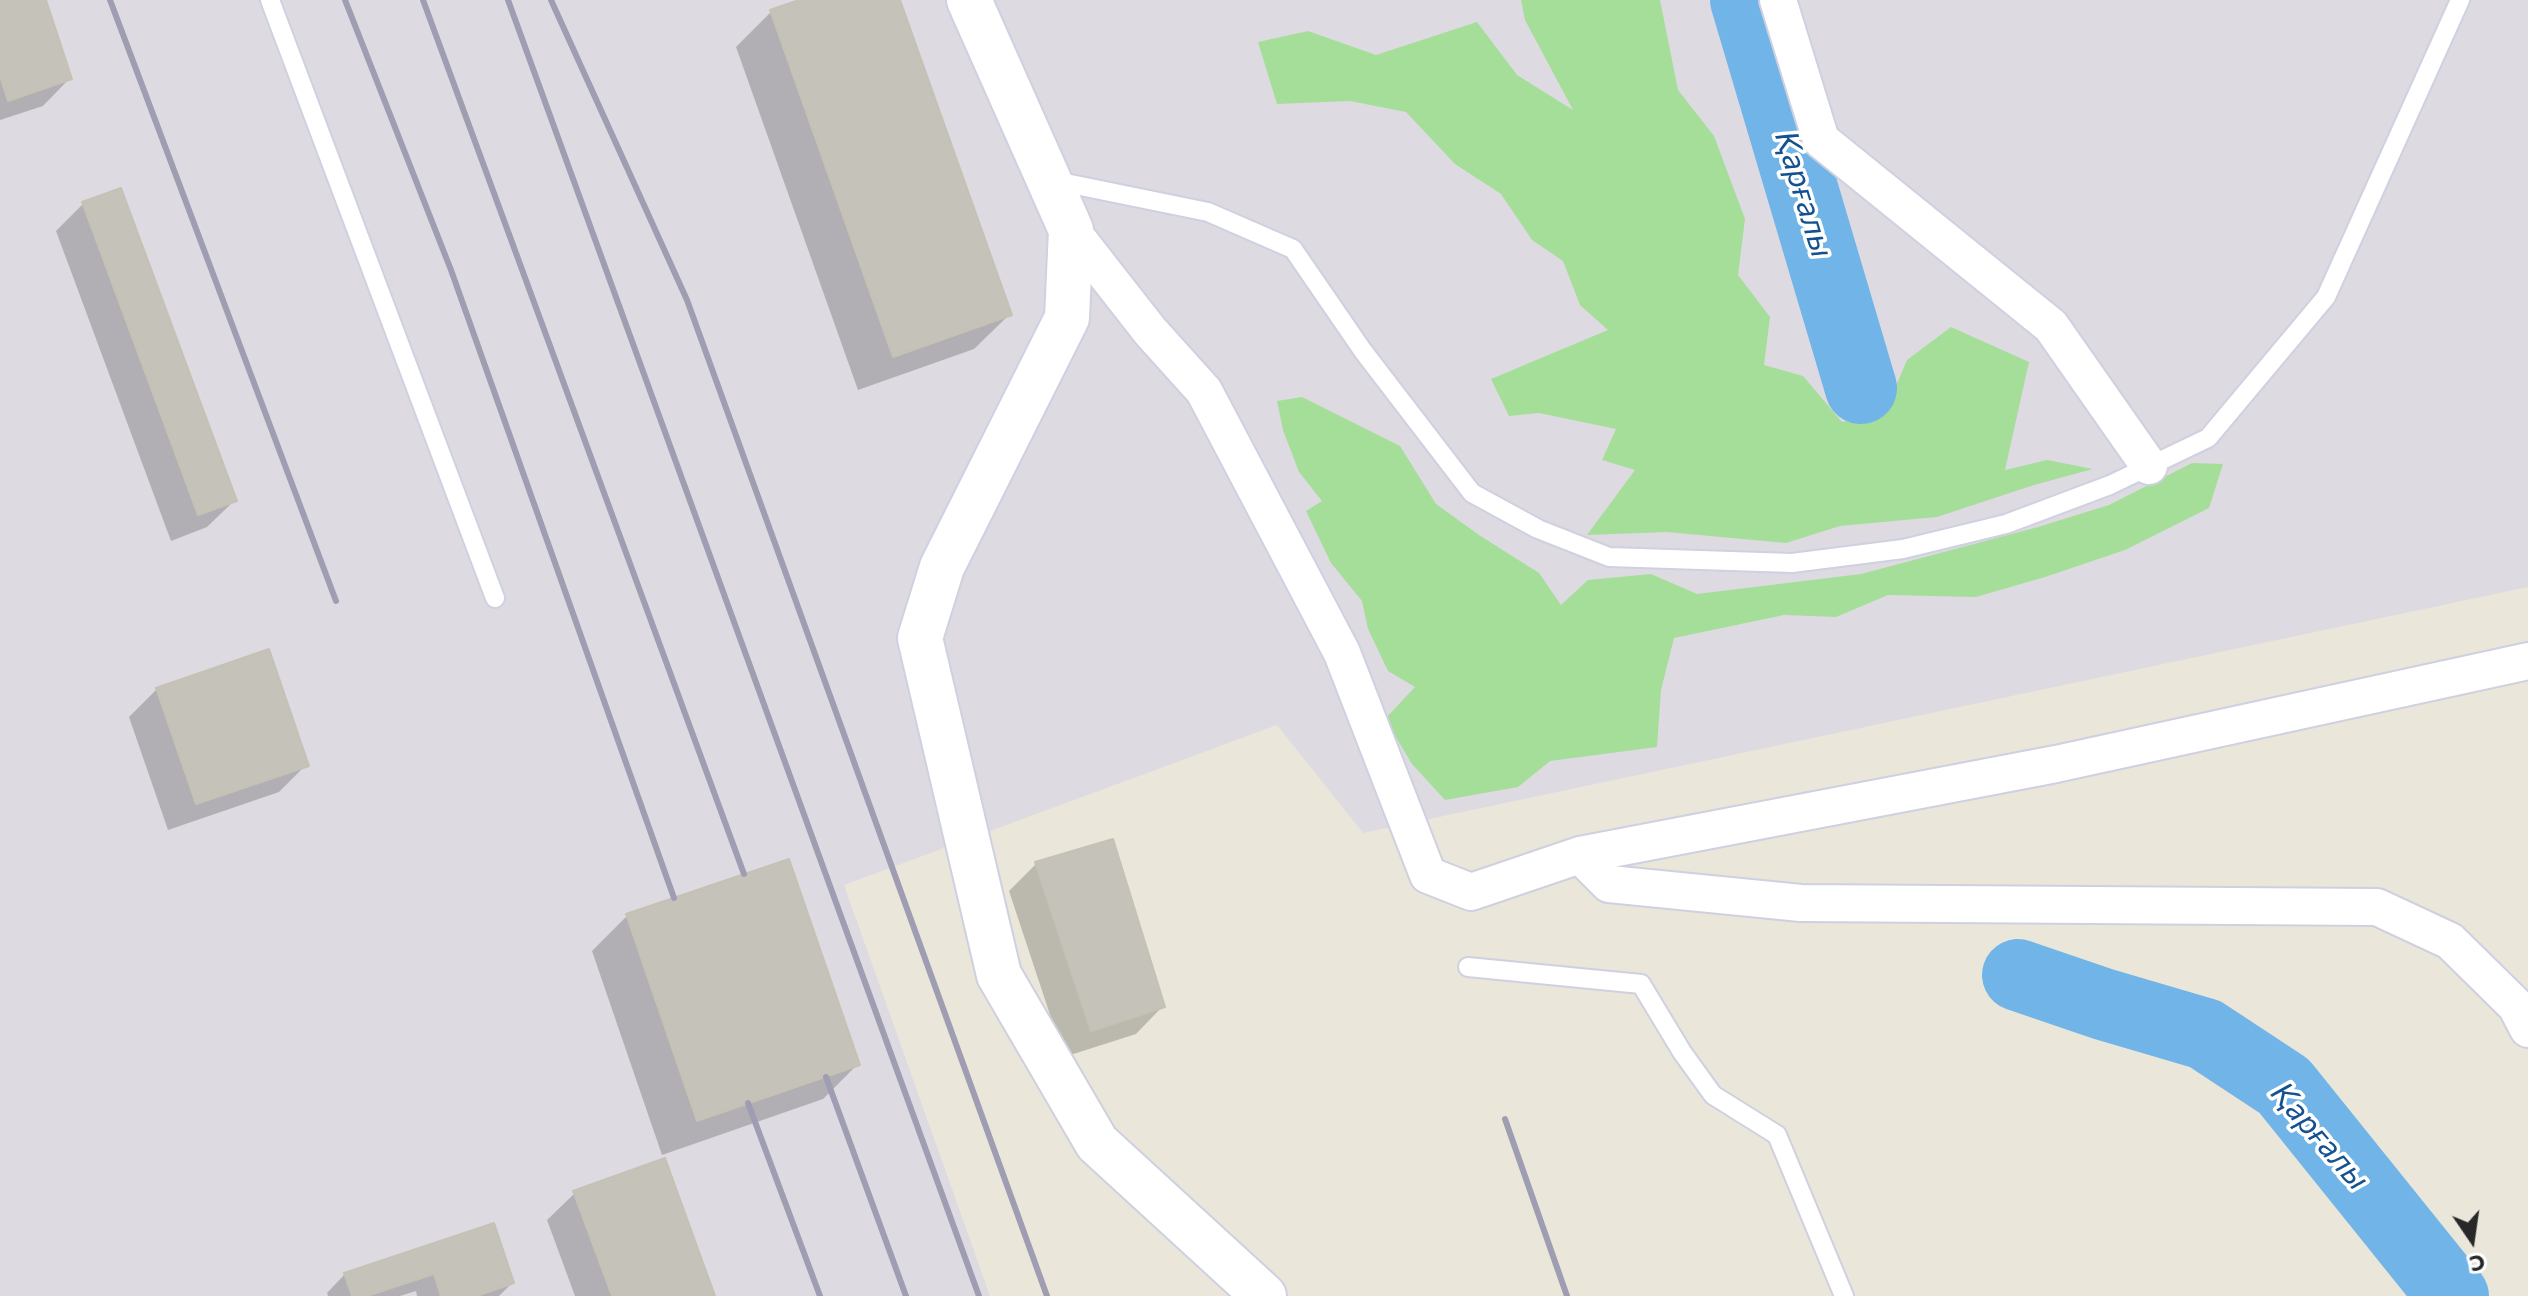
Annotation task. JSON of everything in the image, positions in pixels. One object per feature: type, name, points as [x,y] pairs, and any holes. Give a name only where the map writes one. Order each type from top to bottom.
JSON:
[{"type":"street","points":[[969,0],[1071,230],[1150,331],[1204,391],[1342,653],[1428,875],[1471,892],[1580,855],[2056,764],[2528,661]]},
{"type":"street","points":[[1778,0],[1821,140],[2051,326],[2149,466]]},
{"type":"street","points":[[1071,230],[1067,318],[942,567],[920,638],[999,975],[1097,1143],[1264,1296]]},
{"type":"street","points":[[1580,855],[1609,884],[1801,903],[2377,907],[2450,941],[2516,1006],[2528,1029]]},
{"type":"lane","points":[[270,0],[495,598]]},
{"type":"lane","points":[[1049,180],[1208,212],[1293,249],[1363,351],[1472,493],[1538,529],[1609,557],[1792,563],[1903,549],[2006,524],[2110,485],[2208,438],[2326,297],[2460,0]]},
{"type":"lane","points":[[1468,967],[1641,984],[1682,1052],[1713,1095],[1777,1135],[1844,1296]]},
{"type":"shaded area","points":[[0,0],[2528,0],[2528,587],[1363,833],[1277,725],[844,885],[990,1296],[0,1296]]},
{"type":"green space","points":[[1521,0],[1660,0],[1678,90],[1714,136],[1745,219],[1738,275],[1770,317],[1764,365],[1803,376],[1842,422],[1885,412],[1907,360],[1951,327],[2029,362],[2005,470],[2047,460],[2093,469],[1937,517],[1840,526],[1786,543],[1667,532],[1587,535],[1635,470],[1602,460],[1616,429],[1539,413],[1509,416],[1491,379],[1608,330],[1580,305],[1563,261],[1532,240],[1501,194],[1455,164],[1406,112],[1350,101],[1277,104],[1258,42],[1308,31],[1376,55],[1477,22],[1517,75],[1573,110],[1525,20]]},
{"type":"green space","points":[[1302,397],[1400,446],[1436,504],[1539,573],[1561,605],[1588,580],[1651,574],[1697,594],[1861,574],[2109,505],[2192,463],[2223,464],[2209,508],[2125,550],[2045,577],[1976,597],[1888,595],[1836,617],[1784,615],[1674,638],[1661,690],[1657,747],[1550,761],[1518,787],[1445,800],[1412,764],[1385,719],[1415,687],[1388,671],[1368,629],[1362,601],[1331,563],[1306,511],[1322,501],[1299,472],[1283,430],[1277,401]]},
{"type":"building","points":[[0,0],[46,0],[72,79],[8,101],[0,76]]},
{"type":"building","points":[[799,0],[900,0],[1012,315],[893,357],[770,10]]},
{"type":"building","points":[[121,188],[237,501],[198,515],[82,202]]},
{"type":"building","points":[[269,649],[309,766],[196,804],[156,688]]},
{"type":"building","points":[[1113,839],[1165,1007],[1091,1031],[1035,862]]},
{"type":"building","points":[[789,859],[860,1065],[697,1121],[626,914]]},
{"type":"building","points":[[665,1158],[715,1296],[612,1296],[573,1191]]},
{"type":"building","points":[[494,1223],[514,1283],[477,1296],[441,1296],[434,1274],[367,1296],[352,1296],[344,1273]]},
{"type":"waterway","name":"Қарғалы","points":[[1746,0],[1861,388]]},
{"type":"waterway","name":"Қарғалы","points":[[2018,975],[2205,1034],[2284,1086],[2453,1296]]},
{"type":"railway","points":[[110,0],[336,601]]},
{"type":"railway","points":[[345,0],[451,270],[674,898]]},
{"type":"railway","points":[[423,0],[744,874]]},
{"type":"railway","points":[[508,0],[979,1296]]},
{"type":"railway","points":[[551,0],[687,300],[1047,1296]]},
{"type":"railway","points":[[826,1077],[906,1296]]},
{"type":"railway","points":[[748,1103],[820,1296]]},
{"type":"railway","points":[[1505,1119],[1567,1296]]}]
